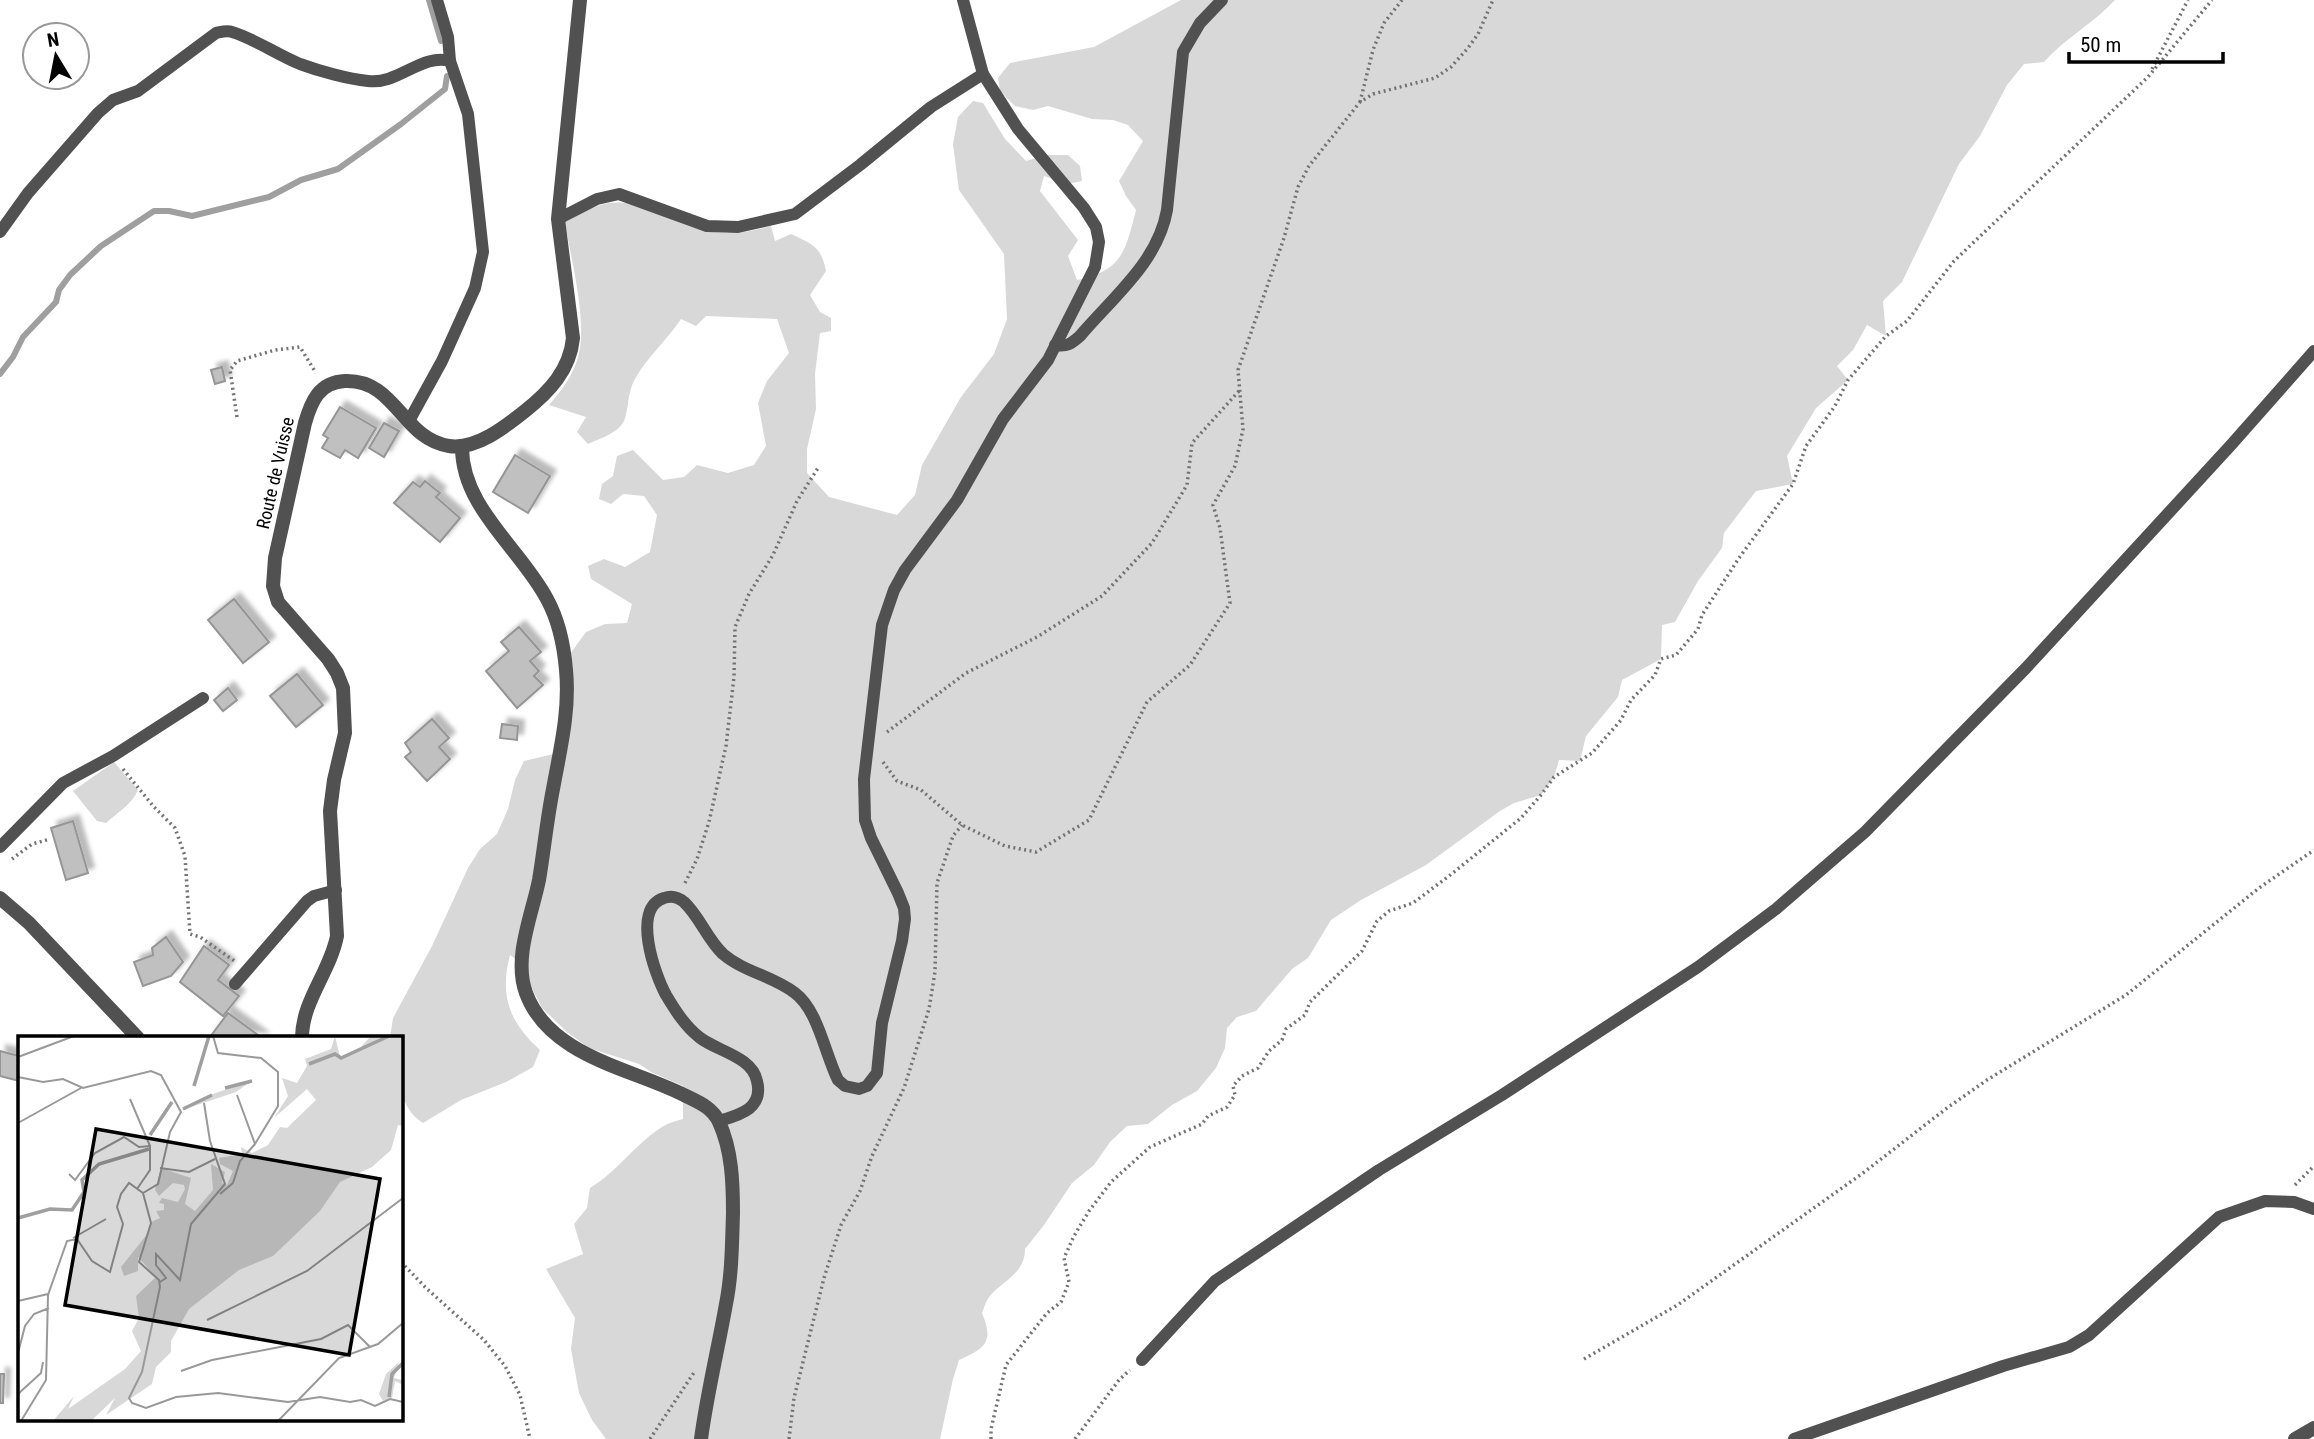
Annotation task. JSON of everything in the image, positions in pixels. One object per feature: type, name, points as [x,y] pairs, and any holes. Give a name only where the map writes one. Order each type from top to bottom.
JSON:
[{"type":"street","points":[[324,387],[339,381],[365,383],[382,392],[409,421],[434,442],[462,446],[494,432],[533,405],[553,385],[568,361],[572,346],[572,319],[558,219],[580,0]]},
{"type":"street","name":"Route de Vuisse","points":[[302,1036],[307,1009],[336,943],[336,890],[330,811],[345,733],[343,688],[328,659],[278,602],[273,586],[275,558],[305,423],[312,402],[324,387]]},
{"type":"street","points":[[462,446],[465,473],[481,506],[547,598],[560,630],[566,667],[565,724],[539,879],[523,952],[525,992],[540,1018],[564,1042],[710,1109],[719,1121],[730,1165],[733,1202],[728,1290],[701,1439]]},
{"type":"street","points":[[0,898],[29,922],[136,1036]]},
{"type":"street","points":[[2295,1439],[2314,1428]]},
{"type":"lane","points":[[409,421],[442,361],[475,288],[483,252],[468,114],[450,61],[448,37],[437,0]]},
{"type":"lane","points":[[719,1121],[745,1114],[753,1107],[758,1090],[757,1080],[746,1064],[702,1040],[691,1030],[666,994],[648,944],[654,903],[662,898],[678,898],[690,908],[713,943],[724,954],[797,994],[814,1020],[838,1080],[852,1088],[867,1086],[877,1073],[882,1023],[905,919],[898,893],[865,820],[864,779],[878,643],[894,590],[905,570],[957,500],[1003,419],[1040,372],[1095,267],[1098,255],[1097,232],[1084,208],[1018,129],[984,74],[963,0]]},
{"type":"lane","points":[[1055,345],[1064,347],[1080,337],[1143,266],[1161,235],[1169,196],[1183,52],[1200,23],[1222,0]]},
{"type":"lane","points":[[0,232],[28,193],[98,113],[113,100],[138,91],[216,33],[230,31],[302,64],[368,81],[397,77],[425,63],[445,59],[450,61]]},
{"type":"lane","points":[[558,219],[597,199],[619,194],[706,226],[738,227],[795,214],[931,107],[984,74]]},
{"type":"lane","points":[[1142,1360],[1215,1281],[1379,1170],[1502,1095],[1698,967],[1786,900],[1865,832],[2026,668],[2314,351]]},
{"type":"lane","points":[[0,847],[63,783],[113,756],[203,698]]},
{"type":"lane","points":[[235,984],[307,901],[314,896],[336,890]]},
{"type":"lane","points":[[1794,1439],[2003,1366],[2068,1347],[2089,1335],[2219,1217],[2265,1201],[2294,1202],[2314,1209]]},
{"type":"path","points":[[1360,102],[1373,50],[1384,23],[1402,0]]},
{"type":"path","points":[[1239,391],[1192,443],[1187,485],[1152,543],[1102,596],[1037,637],[966,673],[868,745],[879,754],[897,781],[921,790],[962,825],[1005,846],[1036,852],[1089,820],[1147,702],[1190,665],[1230,603],[1220,528],[1213,505],[1235,466],[1242,429],[1239,391],[1237,370],[1284,238],[1298,187],[1309,166],[1360,102],[1373,94],[1435,78],[1451,66],[1478,34],[1493,0]]},
{"type":"path","points":[[2148,77],[2188,0]]},
{"type":"path","points":[[991,1439],[1006,1365],[1047,1313],[1061,1301],[1069,1282],[1064,1258],[1073,1236],[1111,1182],[1150,1147],[1202,1125],[1208,1115],[1227,1107],[1235,1095],[1233,1086],[1242,1076],[1258,1068],[1269,1051],[1282,1040],[1286,1029],[1305,1015],[1310,1002],[1362,951],[1377,921],[1389,911],[1413,902],[1449,876],[1521,818],[1554,777],[1592,753],[1621,720],[1631,700],[1655,675],[1661,659],[1676,655],[1698,629],[1702,615],[1731,569],[1793,484],[1806,446],[1835,406],[1847,380],[1886,336],[1907,321],[1954,261],[2148,77],[2212,0]]},
{"type":"path","points":[[237,417],[230,370],[237,360],[275,350],[300,347],[324,387]]},
{"type":"path","points":[[678,898],[697,859],[709,822],[726,746],[734,677],[735,627],[749,594],[773,555],[797,501],[818,468]]},
{"type":"path","points":[[113,756],[154,807],[175,828],[185,856],[190,934],[200,937],[247,971]]},
{"type":"path","points":[[789,1439],[794,1398],[824,1278],[841,1225],[860,1192],[872,1156],[904,1088],[929,1009],[935,972],[937,883],[953,836],[962,825]]},
{"type":"path","points":[[6,860],[19,856],[32,844],[50,839]]},
{"type":"path","points":[[1584,1359],[1679,1304],[1863,1173],[1977,1087],[2126,995],[2259,888],[2314,850]]},
{"type":"path","points":[[2278,1201],[2314,1166]]},
{"type":"path","points":[[402,1263],[484,1340],[505,1366],[520,1395],[530,1439]]},
{"type":"path","points":[[650,1439],[678,1393],[719,1339]]},
{"type":"path","points":[[1075,1439],[1119,1380],[1142,1360]]},
{"type":"shaded area","points":[[1181,0],[2115,0],[2044,62],[2024,64],[2007,85],[1980,136],[1959,164],[1902,282],[1883,301],[1886,336],[1867,325],[1853,350],[1837,366],[1848,380],[1816,408],[1787,456],[1793,484],[1756,491],[1724,533],[1722,548],[1698,581],[1675,622],[1662,625],[1661,659],[1622,680],[1618,697],[1586,736],[1580,761],[1559,760],[1554,777],[1541,795],[1514,803],[1500,811],[1426,865],[1361,900],[1331,920],[1308,958],[1292,969],[1256,1011],[1237,1017],[1227,1028],[1225,1048],[1216,1068],[1197,1091],[1172,1105],[1148,1124],[1127,1126],[1110,1142],[1094,1165],[1072,1183],[1025,1249],[1024,1258],[1017,1271],[988,1299],[982,1313],[987,1331],[985,1343],[976,1352],[959,1360],[940,1439],[606,1439],[592,1420],[579,1393],[571,1349],[575,1318],[546,1269],[583,1254],[574,1224],[587,1208],[590,1188],[652,1134],[667,1124],[683,1119],[683,1086],[639,1064],[589,1048],[567,1032],[542,1008],[517,960],[510,955],[507,996],[514,1019],[540,1050],[533,1067],[506,1082],[461,1100],[423,1123],[413,1115],[403,1096],[402,1036],[390,1036],[393,1018],[432,946],[468,868],[480,849],[497,834],[524,761],[558,753],[567,658],[586,632],[605,624],[627,623],[632,604],[591,579],[588,566],[604,559],[625,567],[650,552],[657,515],[644,496],[623,494],[611,504],[599,499],[602,484],[613,476],[617,456],[633,450],[663,480],[684,477],[697,465],[728,473],[754,465],[766,446],[758,403],[767,381],[789,353],[777,319],[706,316],[696,326],[681,319],[635,379],[624,421],[608,435],[588,444],[577,432],[586,417],[549,405],[569,379],[580,348],[579,301],[565,222],[598,206],[610,203],[631,204],[712,232],[751,231],[771,226],[775,241],[791,234],[814,247],[821,256],[826,271],[810,295],[820,312],[831,318],[831,331],[820,333],[815,374],[816,409],[807,449],[807,473],[829,497],[897,515],[915,495],[922,465],[961,397],[994,354],[1007,319],[1004,254],[959,190],[953,144],[958,117],[973,101],[983,103],[1005,139],[1026,161],[1046,155],[1068,155],[1080,166],[1082,181],[1067,184],[1044,176],[1040,191],[1078,240],[1068,256],[1077,280],[1113,265],[1125,248],[1136,210],[1119,181],[1143,141],[1128,125],[1113,120],[1092,119],[1048,106],[1033,110],[1015,106],[1000,91],[998,78],[1010,63],[1094,47]]},
{"type":"shaded area","points":[[114,762],[138,790],[129,804],[106,823],[97,821],[73,791]]},
{"type":"building","points":[[222,367],[225,381],[215,384],[211,370]]},
{"type":"building","points":[[340,407],[376,428],[358,458],[345,450],[340,458],[322,448],[328,438],[323,435]]},
{"type":"building","points":[[384,423],[399,431],[384,457],[369,448]]},
{"type":"building","points":[[515,455],[550,476],[528,513],[493,492]]},
{"type":"building","points":[[425,481],[440,493],[436,497],[460,518],[440,542],[394,503],[413,482],[420,487]]},
{"type":"building","points":[[234,599],[269,642],[243,663],[208,620]]},
{"type":"building","points":[[519,627],[541,652],[530,661],[539,671],[534,676],[543,685],[517,708],[486,671],[509,651],[501,642]]},
{"type":"building","points":[[297,674],[323,705],[296,727],[270,696]]},
{"type":"building","points":[[228,688],[237,700],[223,711],[214,700]]},
{"type":"building","points":[[432,719],[449,738],[439,747],[450,759],[427,781],[405,757],[411,752],[405,743]]},
{"type":"building","points":[[502,724],[518,726],[517,740],[500,738]]},
{"type":"building","points":[[73,821],[88,873],[66,880],[51,828]]},
{"type":"building","points":[[166,937],[183,962],[171,976],[143,986],[134,962],[153,955],[152,948]]},
{"type":"building","points":[[204,946],[229,965],[218,980],[239,996],[223,1016],[180,982]]},
{"type":"building","points":[[228,1013],[259,1036],[211,1036]]},
{"type":"building","points":[[0,1051],[18,1056],[18,1081],[0,1076]]},
{"type":"building","points":[[0,1374],[4,1374],[3,1403],[0,1403]]},
{"type":"waterway","points":[[429,0],[441,41]]},
{"type":"waterway","points":[[0,374],[23,337],[56,302],[59,290],[70,275],[101,246],[154,211],[192,216],[269,197],[301,180],[338,169],[445,89],[447,76]]}]
